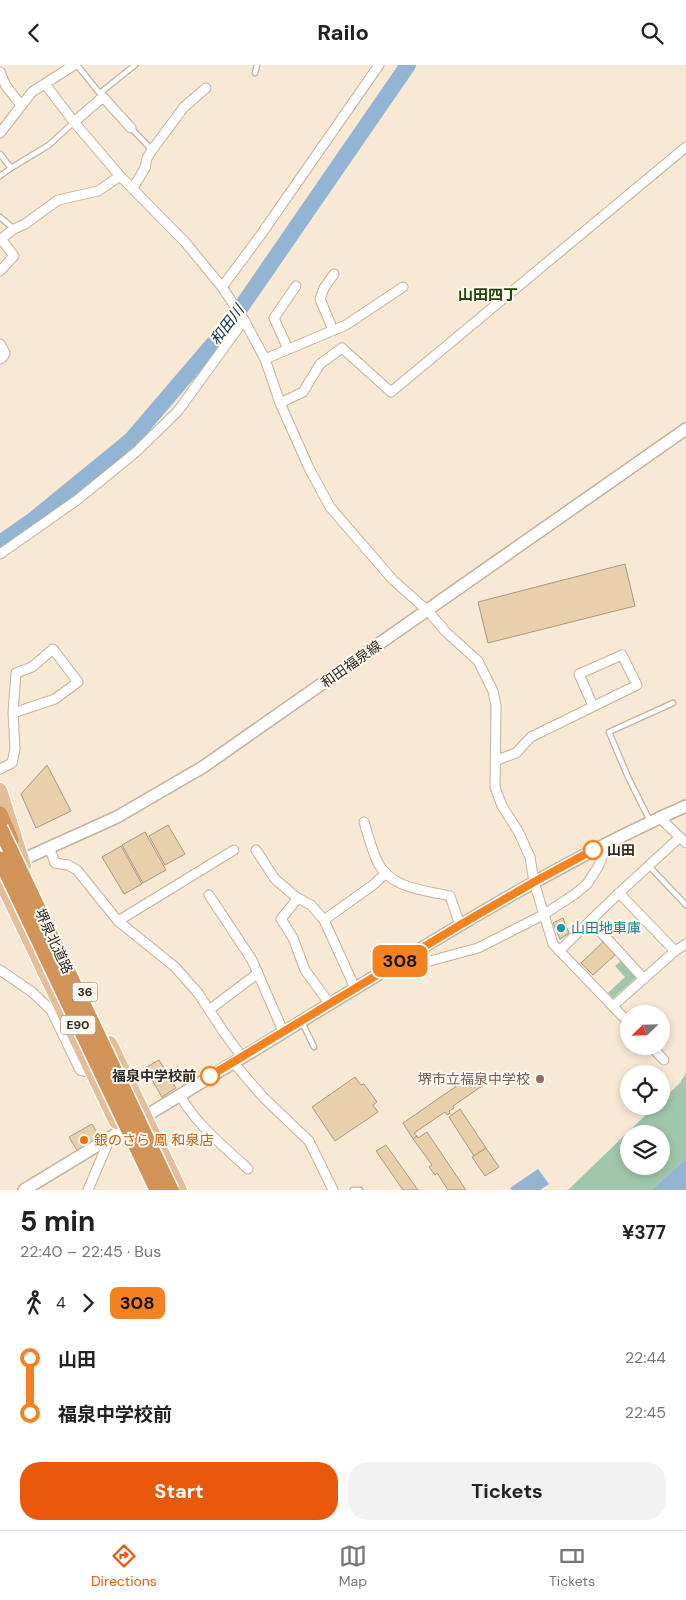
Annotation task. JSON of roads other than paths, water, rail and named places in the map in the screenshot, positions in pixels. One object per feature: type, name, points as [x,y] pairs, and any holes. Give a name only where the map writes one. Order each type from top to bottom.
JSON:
[{"type":"highway","points":[[0,814],[21,860]]},
{"type":"highway","name":"堺泉北道路","points":[[0,828],[171,1190]]},
{"type":"highway","name":"堺泉北道路","points":[[0,859],[157,1190]]},
{"type":"main road","name":"和田福泉線","points":[[0,871],[117,817],[203,767],[686,429]]},
{"type":"main road","name":"36","points":[[0,791],[11,821],[21,860],[180,1190]]},
{"type":"main road","points":[[24,1190],[329,1003],[534,882],[608,843],[686,807]]},
{"type":"main road","name":"36","points":[[0,879],[94,1074],[116,1135],[149,1190]]},
{"type":"street","points":[[0,133],[32,92],[76,65]]},
{"type":"street","points":[[222,287],[260,236],[379,65]]},
{"type":"street","points":[[0,72],[6,86],[21,105]]},
{"type":"street","points":[[45,83],[74,123],[120,176],[185,241],[222,287],[265,359],[280,403],[309,468],[330,507],[393,580],[428,611],[446,632],[478,661],[492,691],[496,706],[497,760],[495,787],[502,806],[518,831],[530,857],[534,882],[553,944],[620,1013]]},
{"type":"street","points":[[133,188],[145,168],[147,158],[152,150],[184,107],[206,88]]},
{"type":"street","points":[[74,123],[101,95],[131,128]]},
{"type":"street","points":[[280,403],[303,392],[320,364],[342,349],[391,392],[686,147]]},
{"type":"street","points":[[0,271],[14,257],[1,239],[58,200],[98,191],[120,176]]},
{"type":"street","points":[[333,330],[320,299],[324,288],[334,274]]},
{"type":"street","points":[[288,349],[274,318],[296,286]]},
{"type":"street","points":[[265,359],[346,325],[403,287]]},
{"type":"street","points":[[0,554],[77,500],[136,452],[178,411],[242,318]]},
{"type":"street","points":[[0,344],[5,353],[0,359]]},
{"type":"street","points":[[0,769],[12,763],[16,749],[13,713],[16,673],[32,667],[53,649],[78,682],[55,699],[13,713]]},
{"type":"street","points":[[497,760],[516,753],[531,737],[593,707],[637,685],[622,655],[579,675],[593,707]]},
{"type":"street","points":[[559,951],[649,865],[683,840],[656,820]]},
{"type":"street","points":[[364,822],[378,863],[389,877],[403,886],[450,896],[460,925]]},
{"type":"street","points":[[377,975],[478,948],[543,915],[575,894],[587,883],[598,867],[608,843]]},
{"type":"street","points":[[49,847],[55,863],[68,865],[77,870],[118,921],[175,967],[198,993],[237,1059],[263,1097],[309,1141],[333,1190]]},
{"type":"street","points":[[256,849],[275,879],[298,898],[311,905],[324,920],[355,988]]},
{"type":"street","points":[[118,921],[234,850]]},
{"type":"street","points":[[324,920],[373,885],[386,873]]},
{"type":"street","points":[[619,893],[675,951]]},
{"type":"street","points":[[209,895],[252,960],[283,1031]]},
{"type":"street","points":[[298,898],[281,919],[293,938],[305,970],[329,1003]]},
{"type":"street","points":[[590,921],[644,979]]},
{"type":"street","points":[[614,1006],[675,951],[686,944]]},
{"type":"street","points":[[0,970],[32,992],[51,1010],[80,1070],[94,1074]]},
{"type":"street","points":[[209,1010],[258,973]]},
{"type":"street","points":[[659,1055],[664,1060]]},
{"type":"street","points":[[180,1095],[186,1107],[199,1122],[248,1169]]},
{"type":"street","points":[[88,1190],[116,1135]]},
{"type":"lane","points":[[76,65],[101,95],[135,65]]},
{"type":"lane","points":[[255,73],[257,65]]},
{"type":"lane","points":[[0,176],[49,145],[74,123]]},
{"type":"lane","points":[[131,128],[152,150]]},
{"type":"lane","points":[[0,154],[11,168]]},
{"type":"lane","points":[[0,217],[14,229]]},
{"type":"lane","points":[[656,820],[628,777],[609,732],[673,703]]},
{"type":"lane","points":[[649,865],[686,905]]},
{"type":"lane","points":[[301,1020],[314,1047]]},
{"type":"lane","points":[[353,1190],[360,1190]]},
{"type":"water","points":[[686,1159],[686,1190],[651,1190],[670,1175]]},
{"type":"water","points":[[538,1169],[549,1184],[540,1190],[512,1190],[510,1188]]},
{"type":"waterway","name":"和田川","points":[[0,543],[33,520],[131,440],[226,329],[408,65]]},
{"type":"place","name":"山田","points":[[593,850]]},
{"type":"place","name":"山田地車庫","points":[[561,928]]},
{"type":"place","name":"福泉中学校前","points":[[210,1076]]},
{"type":"place","name":"堺市立福泉中学校","points":[[540,1079]]},
{"type":"place","name":"銀のさら 鳳 和泉店","points":[[84,1140]]},
{"type":"district","name":"山田四丁","points":[[488,295]]}]
